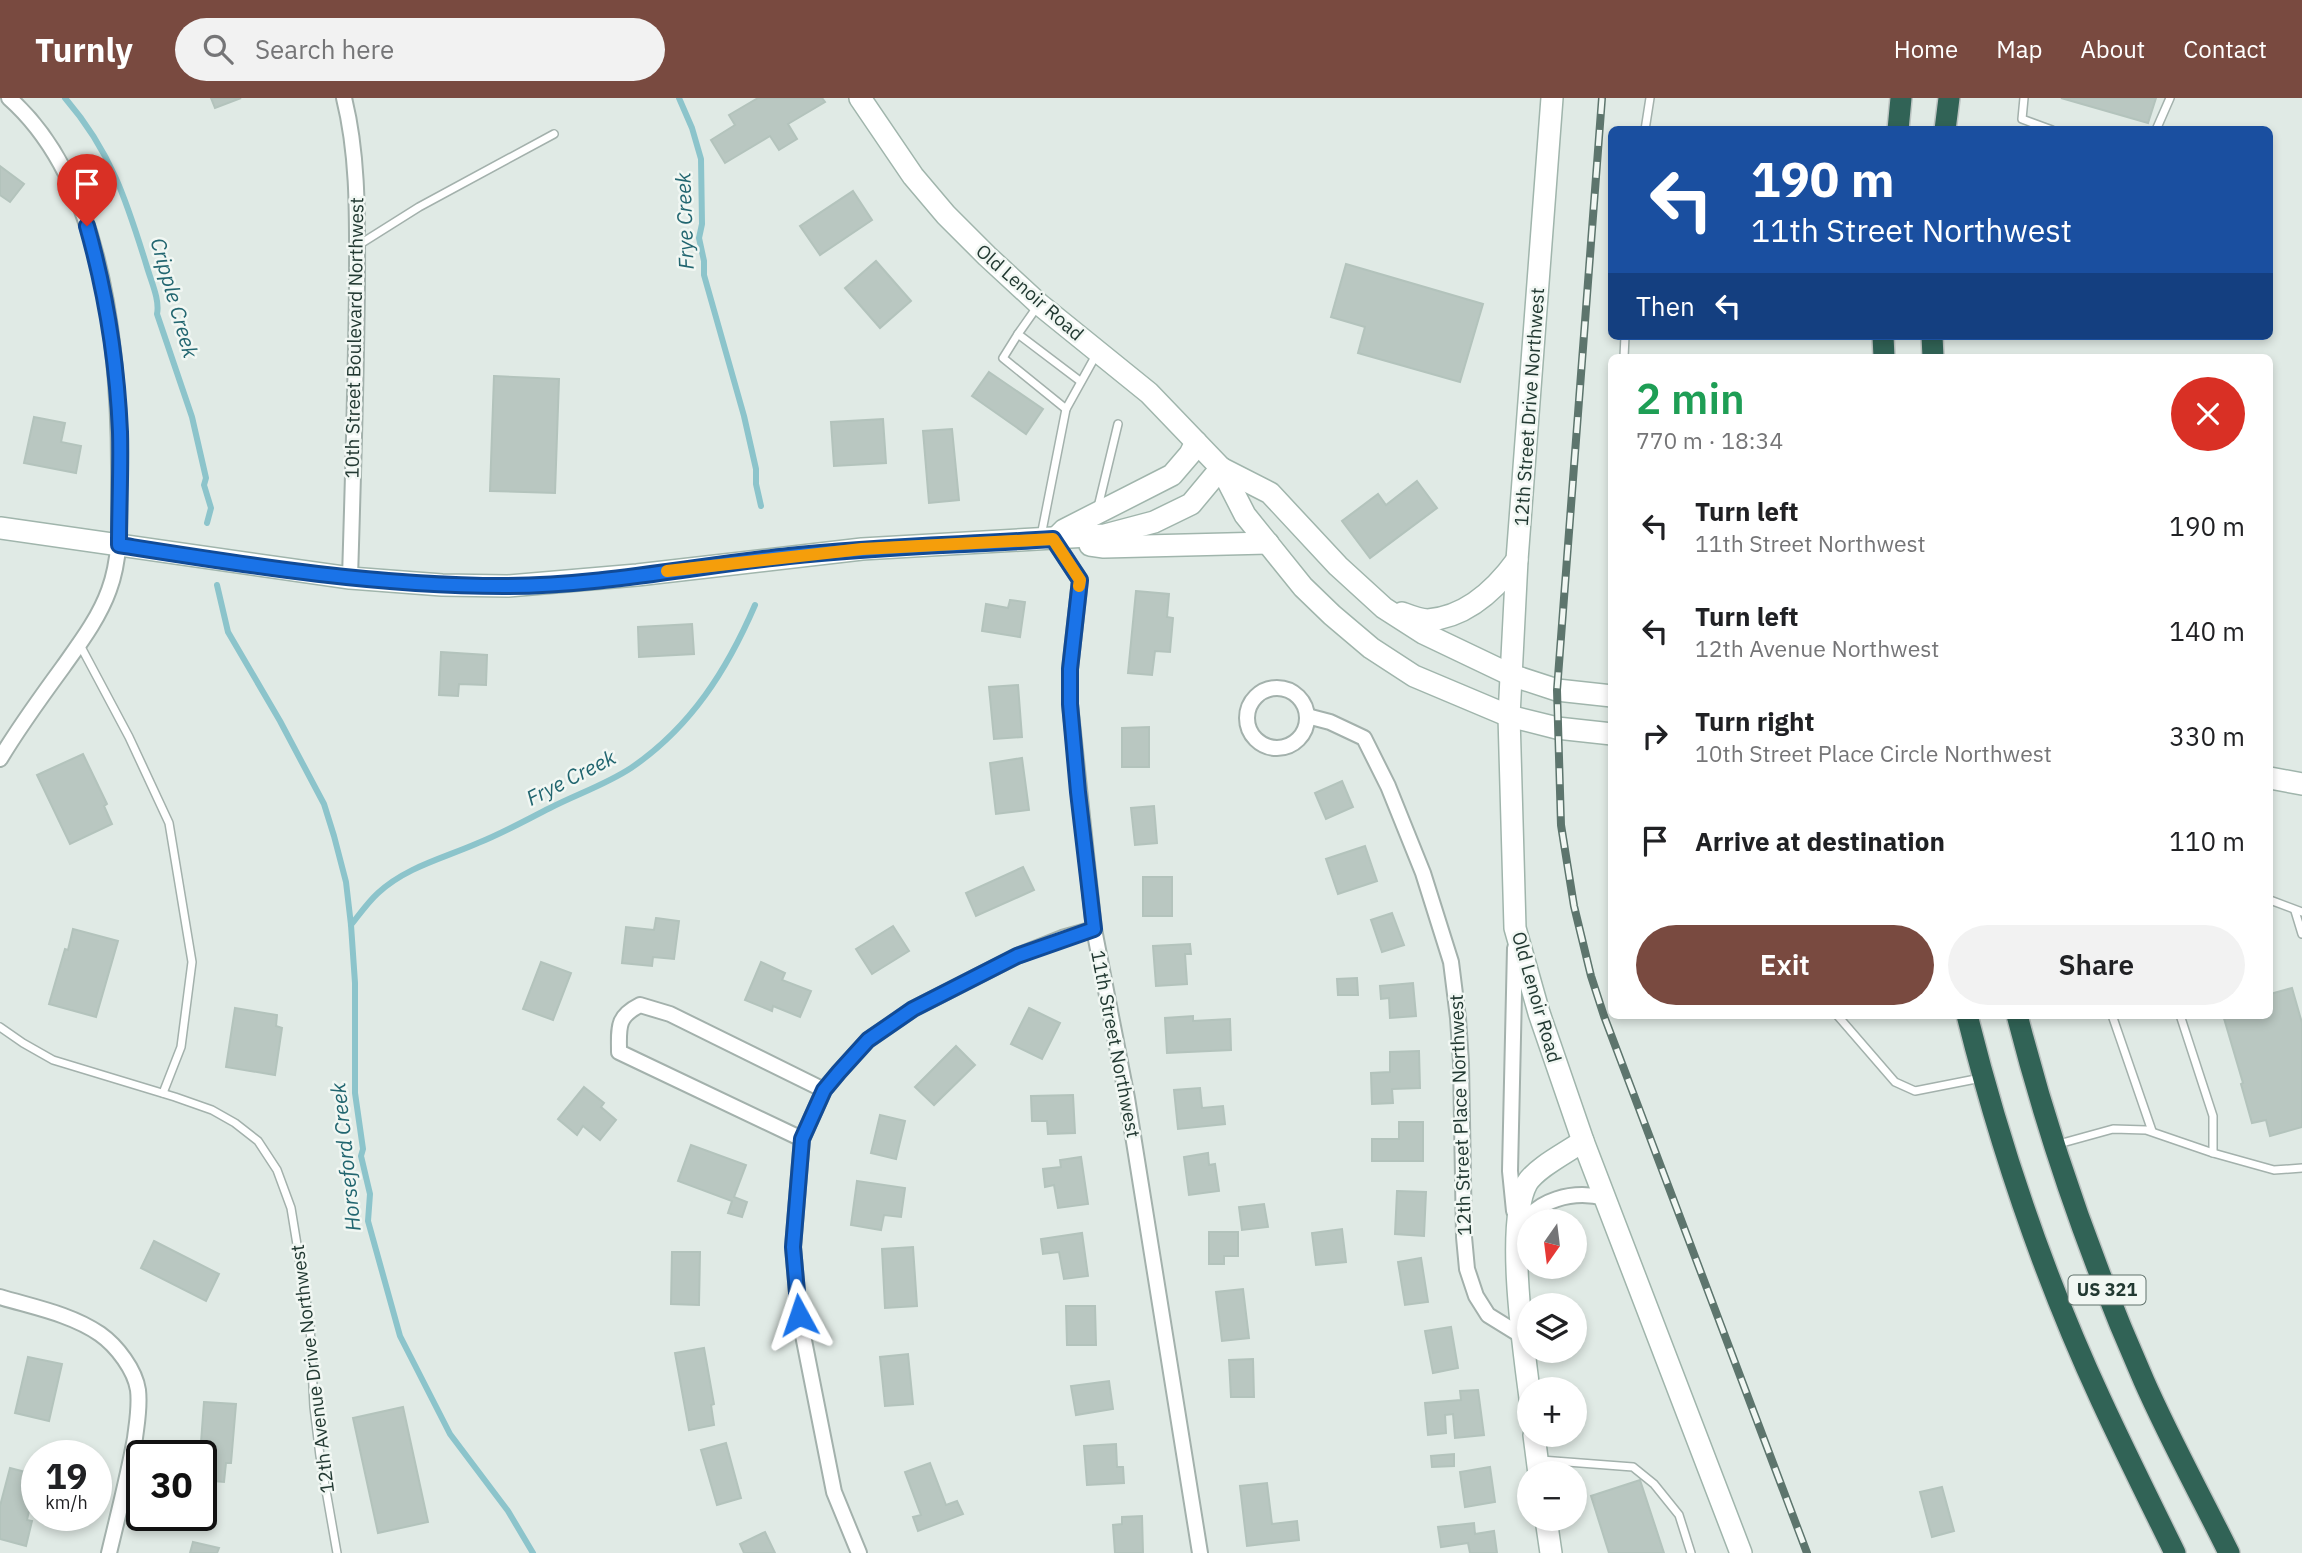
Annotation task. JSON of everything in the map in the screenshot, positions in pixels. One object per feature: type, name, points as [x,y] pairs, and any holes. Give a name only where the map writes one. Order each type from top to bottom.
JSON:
[{"type":"highway","points":[[1898,126],[1901,98]]},
{"type":"highway","points":[[1946,126],[1949,98]]},
{"type":"highway","name":"US 321","points":[[1968,1019],[1982,1077],[2013,1178],[2054,1290],[2101,1399],[2175,1553]]},
{"type":"highway","name":"US 321","points":[[2018,1019],[2055,1145],[2101,1276],[2145,1383],[2229,1553]]},
{"type":"main road","name":"Old Lenoir Road","points":[[860,98],[913,176],[946,215],[1039,304],[1149,393],[1221,468],[1245,515],[1313,596],[1371,648],[1415,676],[1509,716],[1516,928],[1539,1013],[1583,1141],[1741,1553]]},
{"type":"main road","name":"12th Street Drive Northwest","points":[[1509,716],[1517,560],[1552,98]]},
{"type":"main road","points":[[1047,540],[1172,475],[1190,454],[1196,442]]},
{"type":"main road","points":[[0,528],[350,578],[442,586],[508,586],[637,575],[862,549],[1104,535],[1154,522],[1191,503],[1221,468]]},
{"type":"main road","name":"Old Lenoir Road","points":[[1221,468],[1270,493],[1338,566],[1384,608],[1423,633],[1511,675],[1557,690],[1608,696]]},
{"type":"main road","points":[[1047,540],[1104,547],[1268,543]]},
{"type":"main road","points":[[1384,608],[1426,620],[1450,615],[1485,595],[1502,580],[1517,560]]},
{"type":"main road","points":[[1509,716],[1557,728],[1608,734]]},
{"type":"main road","points":[[2273,779],[2302,784]]},
{"type":"main road","points":[[1520,1209],[1529,1181],[1583,1141]]},
{"type":"main road","points":[[1547,1531],[1550,1553]]},
{"type":"street","points":[[0,759],[17,730],[96,618],[109,592],[119,545],[120,433],[116,378],[98,265],[81,207],[67,173],[27,114],[9,98]]},
{"type":"street","name":"10th Street Boulevard Northwest","points":[[344,98],[354,157],[357,246],[350,578]]},
{"type":"street","name":"11th Street Northwest","points":[[1047,540],[1080,580],[1070,669],[1070,704],[1094,929],[1127,1098],[1200,1553]]},
{"type":"street","points":[[1272,688],[1292,692],[1305,706],[1307,716],[1302,735],[1286,747],[1266,746],[1251,734],[1247,724],[1247,715],[1255,697],[1272,688]]},
{"type":"street","name":"12th Street Place Northwest","points":[[1307,716],[1330,722],[1364,737],[1388,786],[1436,911],[1451,962],[1458,1018],[1467,1269],[1476,1296],[1488,1315],[1517,1333]]},
{"type":"street","points":[[1516,928],[1510,1171],[1517,1240]]},
{"type":"street","points":[[859,1553],[834,1492],[799,1315],[793,1247],[802,1139],[824,1090],[868,1040],[913,1009],[1017,956],[1094,929]]},
{"type":"street","points":[[802,1139],[619,1052],[620,1023],[628,1011],[640,1005],[670,1014],[824,1090]]},
{"type":"street","points":[[1537,1209],[1572,1196],[1605,1198]]},
{"type":"street","points":[[0,1297],[64,1316],[97,1332],[108,1340],[133,1374],[138,1390],[139,1412],[109,1553]]},
{"type":"lane","points":[[1646,126],[1650,98]]},
{"type":"lane","points":[[2021,126],[2024,98]]},
{"type":"lane","points":[[2158,126],[2170,98]]},
{"type":"lane","points":[[2022,119],[2041,126]]},
{"type":"lane","points":[[357,246],[419,207],[554,134]]},
{"type":"lane","points":[[1039,304],[1003,358],[1066,408]]},
{"type":"lane","points":[[1017,334],[1080,381]]},
{"type":"lane","points":[[1047,540],[1066,408],[1099,351]]},
{"type":"lane","points":[[1097,514],[1118,424]]},
{"type":"lane","points":[[79,644],[129,737],[169,823],[192,962],[181,1048],[163,1093]]},
{"type":"lane","points":[[2273,901],[2299,911],[2302,934]]},
{"type":"lane","points":[[1840,1019],[1895,1082],[1915,1091],[1982,1077]]},
{"type":"lane","points":[[2113,1019],[2152,1132]]},
{"type":"lane","points":[[2181,1019],[2213,1116],[2213,1153]]},
{"type":"lane","name":"12th Avenue Drive Northwest","points":[[0,1027],[54,1060],[212,1110],[236,1123],[258,1141],[277,1170],[291,1208],[310,1324],[314,1407],[337,1553]]},
{"type":"lane","points":[[2055,1145],[2113,1129],[2152,1132],[2274,1170],[2302,1168]]},
{"type":"lane","points":[[1587,1467],[1633,1467],[1654,1484],[1679,1515],[1691,1553]]},
{"type":"building","points":[[211,98],[241,98],[215,108]]},
{"type":"building","points":[[758,98],[822,98],[825,102],[788,124],[797,139],[779,150],[770,136],[725,163],[711,140],[735,125],[729,115]]},
{"type":"building","points":[[2061,98],[2156,98],[2148,123]]},
{"type":"building","points":[[0,166],[24,184],[10,202],[0,195]]},
{"type":"building","points":[[853,191],[872,220],[820,255],[800,226]]},
{"type":"building","points":[[876,261],[911,301],[880,328],[845,288]]},
{"type":"building","points":[[1346,264],[1483,304],[1460,382],[1358,353],[1365,327],[1331,317]]},
{"type":"building","points":[[989,372],[1043,409],[1026,434],[972,396]]},
{"type":"building","points":[[494,376],[559,379],[555,493],[490,491]]},
{"type":"building","points":[[34,417],[65,423],[61,442],[81,446],[76,473],[24,463]]},
{"type":"building","points":[[883,419],[886,463],[834,466],[831,422]]},
{"type":"building","points":[[952,429],[959,500],[929,503],[923,431]]},
{"type":"building","points":[[1417,481],[1437,508],[1370,558],[1342,521],[1378,494],[1386,505]]},
{"type":"building","points":[[1136,591],[1169,594],[1167,617],[1173,618],[1170,652],[1155,651],[1152,675],[1128,673]]},
{"type":"building","points":[[1010,600],[1025,602],[1020,637],[982,631],[986,604],[1008,608]]},
{"type":"building","points":[[692,624],[694,654],[639,657],[638,627]]},
{"type":"building","points":[[441,652],[487,655],[486,685],[459,684],[458,696],[439,695]]},
{"type":"building","points":[[1018,685],[1022,737],[994,739],[989,687]]},
{"type":"building","points":[[1149,727],[1149,767],[1122,767],[1122,728]]},
{"type":"building","points":[[83,754],[107,804],[104,806],[112,824],[70,844],[37,775]]},
{"type":"building","points":[[1022,758],[1029,810],[996,814],[990,763]]},
{"type":"building","points":[[1342,781],[1353,807],[1326,819],[1315,793]]},
{"type":"building","points":[[1154,806],[1157,843],[1135,845],[1131,808]]},
{"type":"building","points":[[1365,846],[1377,881],[1338,894],[1326,859]]},
{"type":"building","points":[[1023,867],[1034,890],[976,916],[966,893]]},
{"type":"building","points":[[1143,877],[1172,877],[1172,916],[1143,916]]},
{"type":"building","points":[[1392,913],[1404,945],[1382,952],[1371,920]]},
{"type":"building","points":[[656,918],[679,921],[674,959],[653,957],[652,966],[622,963],[626,927],[654,930]]},
{"type":"building","points":[[893,926],[909,951],[872,974],[856,949]]},
{"type":"building","points":[[73,929],[118,941],[96,1017],[49,1004]]},
{"type":"building","points":[[1190,944],[1191,954],[1185,954],[1187,984],[1156,986],[1153,946]]},
{"type":"building","points":[[541,962],[571,973],[553,1020],[523,1009]]},
{"type":"building","points":[[761,962],[785,973],[782,980],[811,991],[800,1017],[773,1006],[772,1011],[745,1000]]},
{"type":"building","points":[[1357,978],[1358,995],[1338,995],[1337,979]]},
{"type":"building","points":[[1413,983],[1416,1016],[1390,1018],[1389,998],[1381,999],[1380,986]]},
{"type":"building","points":[[2292,988],[2302,1023],[2302,1127],[2270,1136],[2266,1120],[2252,1123],[2224,1019],[2273,1019],[2273,993]]},
{"type":"building","points":[[235,1008],[277,1015],[276,1026],[282,1028],[275,1075],[226,1067]]},
{"type":"building","points":[[1029,1008],[1060,1023],[1042,1059],[1011,1044]]},
{"type":"building","points":[[1193,1016],[1193,1021],[1230,1019],[1231,1050],[1167,1053],[1165,1018]]},
{"type":"building","points":[[956,1046],[975,1065],[934,1105],[915,1087]]},
{"type":"building","points":[[1419,1051],[1420,1088],[1392,1089],[1393,1103],[1372,1104],[1371,1073],[1390,1072],[1390,1052]]},
{"type":"building","points":[[584,1087],[604,1103],[601,1107],[616,1120],[600,1140],[583,1126],[577,1135],[558,1119]]},
{"type":"building","points":[[1200,1088],[1202,1108],[1223,1106],[1225,1124],[1178,1129],[1174,1090]]},
{"type":"building","points":[[1073,1095],[1075,1133],[1048,1134],[1047,1121],[1032,1121],[1031,1096]]},
{"type":"building","points":[[880,1115],[905,1121],[896,1159],[871,1153]]},
{"type":"building","points":[[1399,1122],[1423,1122],[1423,1161],[1372,1161],[1372,1139],[1399,1139]]},
{"type":"building","points":[[691,1145],[746,1165],[734,1197],[747,1202],[742,1217],[728,1213],[732,1201],[678,1181]]},
{"type":"building","points":[[1208,1153],[1209,1165],[1215,1164],[1219,1191],[1189,1195],[1184,1157]]},
{"type":"building","points":[[1081,1157],[1088,1204],[1058,1208],[1054,1185],[1045,1187],[1043,1169],[1061,1167],[1060,1160]]},
{"type":"building","points":[[857,1181],[905,1188],[901,1217],[884,1215],[881,1230],[851,1225]]},
{"type":"building","points":[[1397,1191],[1426,1192],[1424,1236],[1395,1234]]},
{"type":"building","points":[[1264,1204],[1268,1227],[1242,1230],[1239,1207]]},
{"type":"building","points":[[1342,1229],[1346,1262],[1316,1265],[1312,1233]]},
{"type":"building","points":[[1209,1232],[1238,1232],[1238,1256],[1224,1256],[1224,1264],[1209,1264]]},
{"type":"building","points":[[1082,1233],[1088,1276],[1064,1279],[1059,1252],[1043,1254],[1041,1239]]},
{"type":"building","points":[[154,1241],[219,1274],[206,1301],[141,1268]]},
{"type":"building","points":[[913,1247],[917,1306],[885,1308],[882,1249]]},
{"type":"building","points":[[672,1252],[700,1252],[699,1305],[671,1304]]},
{"type":"building","points":[[1421,1258],[1428,1302],[1405,1305],[1398,1262]]},
{"type":"building","points":[[1243,1289],[1249,1338],[1222,1341],[1216,1292]]},
{"type":"building","points":[[1066,1306],[1095,1306],[1096,1345],[1067,1345]]},
{"type":"building","points":[[1451,1327],[1458,1368],[1433,1373],[1425,1331]]},
{"type":"building","points":[[704,1348],[714,1404],[711,1405],[714,1425],[689,1430],[675,1353]]},
{"type":"building","points":[[908,1354],[913,1404],[885,1406],[880,1357]]},
{"type":"building","points":[[28,1357],[62,1364],[49,1421],[15,1413]]},
{"type":"building","points":[[1253,1359],[1254,1397],[1231,1397],[1229,1360]]},
{"type":"building","points":[[1109,1381],[1113,1409],[1076,1415],[1071,1386]]},
{"type":"building","points":[[1478,1390],[1484,1435],[1455,1438],[1453,1414],[1445,1415],[1446,1433],[1428,1435],[1425,1403],[1461,1400],[1460,1391]]},
{"type":"building","points":[[204,1402],[236,1404],[231,1463],[226,1463],[224,1482],[217,1481],[217,1440],[201,1440]]},
{"type":"building","points":[[403,1407],[428,1522],[378,1533],[353,1418]]},
{"type":"building","points":[[726,1443],[741,1498],[717,1505],[701,1450]]},
{"type":"building","points":[[1116,1444],[1117,1467],[1123,1467],[1124,1483],[1087,1485],[1084,1446]]},
{"type":"building","points":[[1454,1454],[1454,1466],[1432,1467],[1431,1456]]},
{"type":"building","points":[[930,1463],[946,1505],[957,1501],[963,1514],[918,1531],[913,1517],[921,1515],[905,1472]]},
{"type":"building","points":[[1490,1467],[1495,1502],[1465,1507],[1460,1472]]},
{"type":"building","points":[[10,1468],[21,1471],[21,1531],[30,1531],[26,1546],[0,1539],[0,1506]]},
{"type":"building","points":[[1640,1480],[1664,1553],[1609,1553],[1591,1496]]},
{"type":"building","points":[[1267,1483],[1272,1524],[1297,1521],[1299,1540],[1247,1546],[1240,1486]]},
{"type":"building","points":[[1942,1487],[1954,1531],[1932,1537],[1920,1492]]},
{"type":"building","points":[[1142,1516],[1143,1553],[1115,1553],[1113,1525],[1122,1524],[1122,1517]]},
{"type":"building","points":[[1474,1523],[1475,1534],[1494,1531],[1497,1553],[1470,1553],[1468,1543],[1441,1547],[1438,1527]]},
{"type":"building","points":[[765,1532],[775,1553],[744,1553],[740,1544]]},
{"type":"building","points":[[193,1542],[219,1548],[217,1553],[190,1553]]},
{"type":"waterway","name":"Cripple Creek","points":[[65,98],[106,158],[132,221],[155,290],[157,314],[192,417],[206,478],[204,485],[211,508],[207,523]]},
{"type":"waterway","name":"Frye Creek","points":[[679,98],[701,159],[702,224],[699,238],[704,275],[744,416],[761,506]]},
{"type":"waterway","name":"Horseford Creek","points":[[217,585],[228,632],[324,804],[346,882],[355,983],[355,1093],[363,1149],[361,1156],[370,1194],[368,1221],[400,1336],[450,1434],[508,1511],[533,1553]]},
{"type":"waterway","name":"Frye Creek","points":[[351,925],[374,897],[401,876],[496,835],[611,779],[652,752],[689,716],[705,695],[732,652],[755,605]]},
{"type":"railway","points":[[1602,98],[1557,690],[1561,825],[1574,906],[1604,1016],[1807,1553]]},
{"type":"slow traffic","points":[[667,571],[862,549],[1053,539],[1080,580],[1079,586]]},
{"type":"route","points":[[87,226],[108,317],[116,378],[120,433],[119,545],[350,578],[442,586],[508,586],[575,582],[862,549],[1053,539],[1080,580],[1070,669],[1070,704],[1094,929],[1017,956],[913,1009],[868,1040],[824,1090],[802,1139],[793,1247],[799,1315]]}]
